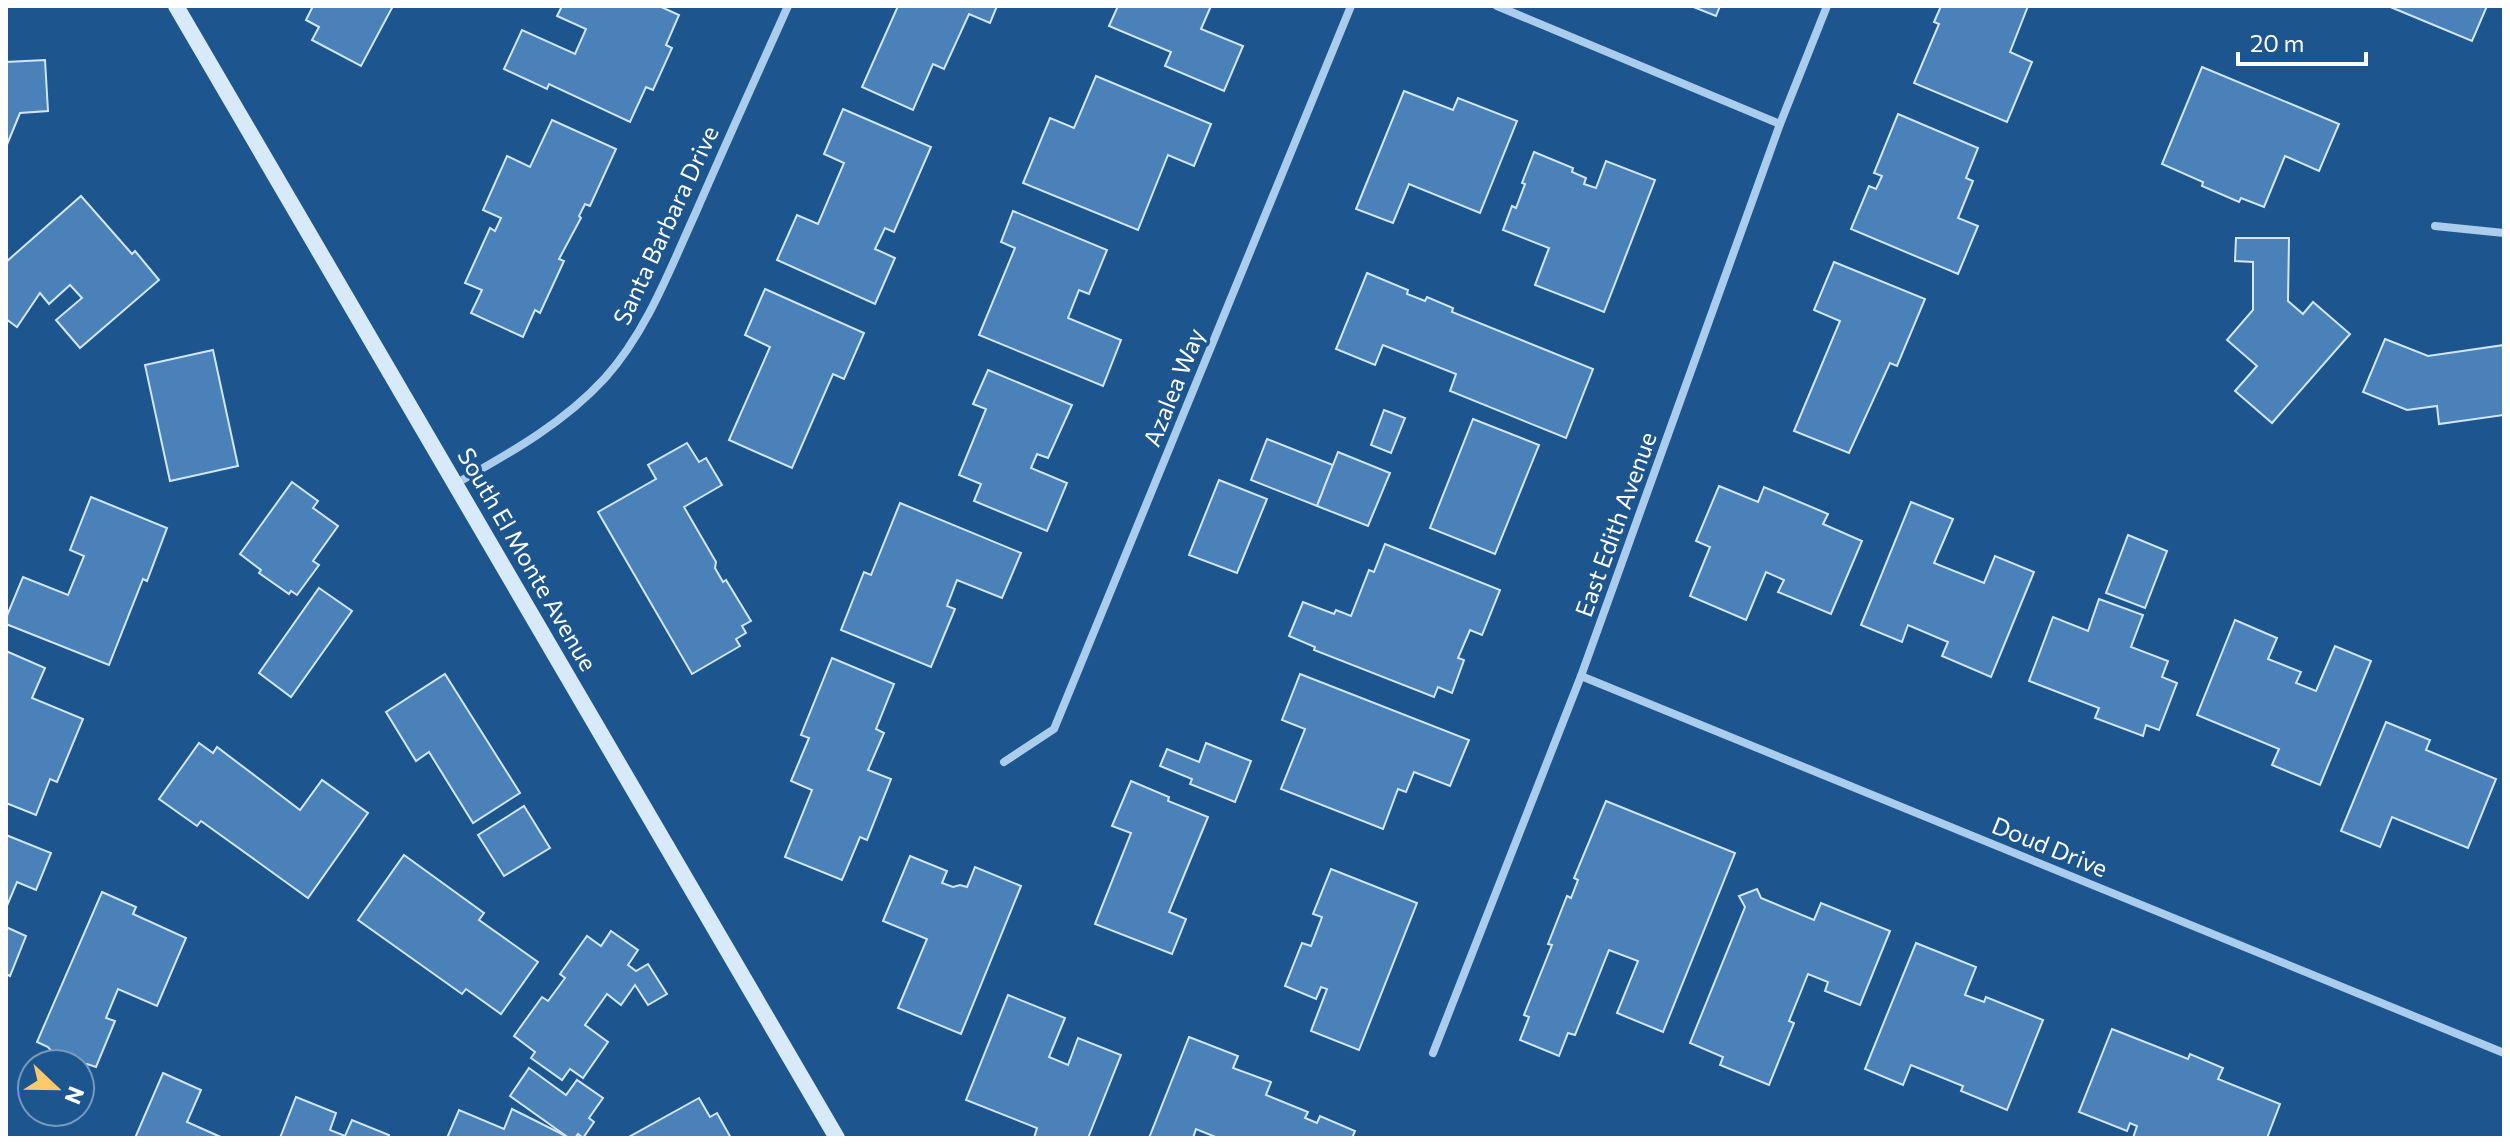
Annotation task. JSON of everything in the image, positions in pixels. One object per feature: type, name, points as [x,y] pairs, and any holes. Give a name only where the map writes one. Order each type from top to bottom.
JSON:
[{"type":"main road","name":"South El Monte Avenue","points":[[179,8],[837,1138]]},
{"type":"street","name":"Santa Barbara Drive","points":[[457,483],[521,447],[567,413],[605,377],[636,336],[664,282],[788,6]]},
{"type":"street","name":"Azalea Way","points":[[1004,762],[1054,729],[1351,6]]},
{"type":"street","points":[[1497,6],[1780,124]]},
{"type":"street","name":"East Edith Avenue","points":[[1433,1053],[1581,676],[1780,124],[1827,6]]},
{"type":"street","points":[[2435,226],[2504,233]]},
{"type":"street","name":"Doud Drive","points":[[1581,676],[2504,1053]]},
{"type":"building","points":[[313,6],[393,6],[361,66],[312,40],[319,27],[306,20]]},
{"type":"building","points":[[562,6],[659,6],[679,15],[666,45],[672,48],[653,90],[646,87],[630,122],[549,84],[547,89],[504,69],[522,30],[575,54],[586,29],[557,16]]},
{"type":"building","points":[[898,6],[997,6],[990,23],[969,14],[944,69],[933,64],[913,110],[862,87]]},
{"type":"building","points":[[1118,6],[1211,6],[1201,29],[1243,46],[1224,91],[1165,66],[1171,52],[1109,26]]},
{"type":"building","points":[[1691,6],[1720,6],[1716,16]]},
{"type":"building","points":[[1941,6],[2028,6],[2010,52],[2032,62],[2007,122],[1914,83],[1939,24],[1934,22]]},
{"type":"building","points":[[2388,6],[2487,6],[2472,41]]},
{"type":"building","points":[[45,60],[48,111],[20,113],[6,147],[6,62]]},
{"type":"building","points":[[2202,67],[2339,124],[2319,171],[2285,156],[2264,207],[2241,198],[2239,202],[2162,164]]},
{"type":"building","points":[[1096,76],[1211,124],[1194,166],[1168,155],[1138,230],[1023,183],[1050,118],[1074,128]]},
{"type":"building","points":[[1404,91],[1453,110],[1458,98],[1517,121],[1480,213],[1409,184],[1393,223],[1356,209]]},
{"type":"building","points":[[843,109],[931,147],[894,232],[885,228],[875,249],[895,258],[875,304],[777,260],[797,215],[818,224],[844,163],[824,154]]},
{"type":"building","points":[[1898,114],[1978,148],[1966,178],[1973,181],[1958,218],[1978,226],[1958,274],[1851,229],[1869,186],[1876,189],[1882,176],[1874,173]]},
{"type":"building","points":[[552,120],[616,149],[590,206],[585,204],[559,259],[564,261],[540,313],[535,310],[523,337],[471,313],[482,290],[465,283],[490,228],[495,231],[501,218],[483,210],[507,156],[530,167]]},
{"type":"building","points":[[1534,152],[1573,168],[1572,172],[1586,178],[1584,184],[1596,188],[1606,161],[1655,180],[1604,312],[1535,285],[1549,248],[1503,230],[1512,206],[1516,208]]},
{"type":"building","points":[[81,196],[159,280],[80,348],[56,320],[82,298],[70,285],[49,304],[40,293],[17,327],[6,319],[6,262]]},
{"type":"building","points":[[1013,211],[1107,250],[1089,294],[1079,290],[1068,318],[1121,340],[1103,386],[979,335],[1015,248],[1001,242]]},
{"type":"building","points":[[2236,238],[2289,238],[2288,301],[2303,314],[2313,302],[2350,334],[2272,423],[2235,391],[2257,366],[2227,340],[2253,310],[2253,262],[2235,261]]},
{"type":"building","points":[[1834,262],[1925,299],[1897,366],[1890,363],[1849,453],[1794,431],[1840,321],[1814,310]]},
{"type":"building","points":[[1367,273],[1408,290],[1407,294],[1425,301],[1427,297],[1453,308],[1452,312],[1593,369],[1566,438],[1450,391],[1456,374],[1383,345],[1375,365],[1336,349]]},
{"type":"building","points":[[765,289],[864,333],[844,379],[833,374],[792,468],[729,440],[770,347],[745,335]]},
{"type":"building","points":[[2385,339],[2428,356],[2504,345],[2504,415],[2439,424],[2437,406],[2407,410],[2363,392]]},
{"type":"building","points":[[213,350],[238,466],[170,481],[145,365]]},
{"type":"building","points":[[988,370],[1072,405],[1048,458],[1037,454],[1031,468],[1067,483],[1047,531],[974,501],[981,484],[959,475],[986,409],[973,404]]},
{"type":"building","points":[[1384,410],[1405,418],[1391,453],[1371,445]]},
{"type":"building","points":[[1473,419],[1539,445],[1495,554],[1430,528]]},
{"type":"building","points":[[1267,439],[1333,465],[1317,506],[1251,480]]},
{"type":"building","points":[[687,443],[699,462],[706,458],[722,485],[684,507],[716,562],[715,568],[723,582],[726,580],[751,621],[742,626],[746,633],[736,639],[740,646],[692,674],[598,512],[656,479],[648,465]]},
{"type":"building","points":[[1338,452],[1390,473],[1368,526],[1317,506]]},
{"type":"building","points":[[1219,480],[1267,499],[1237,573],[1189,555]]},
{"type":"building","points":[[292,482],[318,501],[313,508],[338,526],[313,561],[319,565],[297,595],[291,591],[289,594],[259,573],[261,570],[240,554]]},
{"type":"building","points":[[1719,486],[1758,502],[1764,487],[1828,514],[1823,524],[1862,541],[1831,614],[1778,592],[1784,580],[1766,572],[1746,620],[1690,596],[1710,547],[1696,541]]},
{"type":"building","points":[[91,497],[167,528],[109,665],[6,624],[23,577],[68,595],[84,556],[70,550]]},
{"type":"building","points":[[1911,502],[1953,519],[1934,563],[1984,583],[1995,556],[2034,572],[1991,677],[1942,656],[1948,642],[1908,625],[1902,642],[1861,625]]},
{"type":"building","points":[[900,503],[1021,553],[1002,598],[957,580],[947,606],[955,609],[931,667],[841,630],[864,572],[871,575]]},
{"type":"building","points":[[2128,535],[2167,551],[2145,608],[2106,593]]},
{"type":"building","points":[[1385,544],[1500,590],[1482,635],[1470,630],[1458,658],[1464,660],[1452,693],[1438,687],[1434,697],[1314,650],[1315,647],[1289,636],[1303,602],[1334,614],[1336,610],[1351,616],[1369,570],[1374,572]]},
{"type":"building","points":[[319,588],[352,611],[291,697],[259,673]]},
{"type":"building","points":[[2099,599],[2143,615],[2131,647],[2168,661],[2162,677],[2177,683],[2159,730],[2146,725],[2143,736],[2095,718],[2099,708],[2029,681],[2053,617],[2088,631]]},
{"type":"building","points":[[2235,620],[2277,638],[2268,659],[2301,672],[2296,683],[2316,691],[2335,646],[2371,661],[2320,785],[2272,765],[2279,749],[2197,715]]},
{"type":"building","points":[[6,651],[45,668],[32,698],[83,719],[57,782],[50,779],[36,815],[6,803]]},
{"type":"building","points":[[832,658],[894,684],[876,729],[884,733],[868,770],[891,779],[867,840],[860,837],[842,880],[785,857],[812,790],[791,781],[809,738],[801,735]]},
{"type":"building","points":[[445,674],[520,793],[473,823],[429,752],[416,761],[386,712]]},
{"type":"building","points":[[1300,674],[1469,740],[1450,786],[1414,772],[1406,792],[1398,789],[1383,829],[1281,789],[1305,729],[1282,720]]},
{"type":"building","points":[[2386,722],[2430,740],[2426,750],[2496,779],[2468,848],[2392,817],[2380,847],[2341,831]]},
{"type":"building","points":[[199,743],[213,753],[217,747],[300,810],[322,780],[368,813],[308,898],[201,821],[197,826],[159,799]]},
{"type":"building","points":[[1206,743],[1251,761],[1235,802],[1190,784],[1192,779],[1160,766],[1167,749],[1199,762]]},
{"type":"building","points":[[1131,781],[1169,797],[1168,801],[1208,817],[1169,912],[1186,919],[1172,954],[1095,924],[1131,833],[1112,826]]},
{"type":"building","points":[[1606,801],[1735,853],[1663,1032],[1617,1013],[1638,961],[1609,950],[1575,1035],[1568,1033],[1559,1056],[1520,1040],[1529,1017],[1524,1015],[1552,945],[1548,944],[1567,896],[1571,898],[1578,880],[1574,878]]},
{"type":"building","points":[[524,806],[550,848],[504,876],[478,835]]},
{"type":"building","points":[[6,835],[51,853],[36,890],[17,882],[6,908]]},
{"type":"building","points":[[404,855],[484,913],[479,920],[538,962],[501,1014],[466,989],[462,994],[358,920]]},
{"type":"building","points":[[910,856],[947,871],[942,883],[953,887],[967,887],[975,867],[1021,886],[961,1034],[898,1008],[927,939],[883,921]]},
{"type":"building","points":[[1331,869],[1417,903],[1359,1050],[1311,1031],[1327,989],[1321,987],[1316,999],[1285,986],[1302,943],[1311,946],[1322,917],[1313,914]]},
{"type":"building","points":[[1757,889],[1761,898],[1814,920],[1821,903],[1890,931],[1860,1005],[1825,991],[1828,982],[1808,974],[1789,1021],[1794,1023],[1769,1085],[1720,1065],[1723,1057],[1690,1043],[1745,907],[1739,896]]},
{"type":"building","points":[[102,892],[136,907],[133,914],[186,938],[157,1006],[118,989],[106,1018],[115,1021],[96,1067],[96,1048],[49,1048],[37,1042]]},
{"type":"building","points":[[6,927],[26,936],[10,976],[6,974]]},
{"type":"building","points":[[611,931],[638,950],[628,965],[636,971],[648,964],[667,994],[648,1005],[635,985],[621,1005],[607,994],[585,1025],[608,1042],[583,1078],[570,1069],[562,1080],[531,1058],[535,1052],[514,1036],[542,997],[548,1001],[565,978],[560,974],[587,936],[601,946]]},
{"type":"building","points":[[1916,943],[1976,967],[1965,995],[1984,1002],[1986,997],[2043,1020],[2007,1110],[1961,1091],[1963,1086],[1911,1065],[1903,1085],[1865,1069]]},
{"type":"building","points":[[1008,995],[1065,1018],[1049,1057],[1068,1065],[1078,1038],[1121,1055],[1088,1138],[1034,1138],[1037,1128],[966,1100]]},
{"type":"building","points":[[2112,1029],[2188,1059],[2190,1054],[2223,1068],[2218,1079],[2280,1104],[2267,1138],[2133,1138],[2137,1126],[2130,1123],[2127,1131],[2079,1112]]},
{"type":"building","points":[[1189,1037],[1238,1056],[1233,1068],[1271,1082],[1266,1095],[1308,1112],[1305,1118],[1317,1123],[1320,1116],[1355,1131],[1352,1138],[1218,1138],[1196,1129],[1193,1138],[1149,1138]]},
{"type":"building","points":[[529,1068],[566,1095],[577,1080],[603,1098],[589,1118],[594,1122],[583,1138],[578,1134],[575,1138],[569,1138],[510,1096]]},
{"type":"building","points":[[163,1073],[201,1090],[187,1122],[223,1138],[135,1138]]},
{"type":"building","points":[[296,1097],[336,1113],[330,1130],[345,1136],[352,1120],[389,1135],[388,1138],[280,1138]]},
{"type":"building","points":[[699,1098],[710,1117],[717,1113],[731,1138],[627,1138]]},
{"type":"building","points":[[512,1109],[564,1135],[563,1138],[447,1138],[459,1110],[504,1129]]}]
